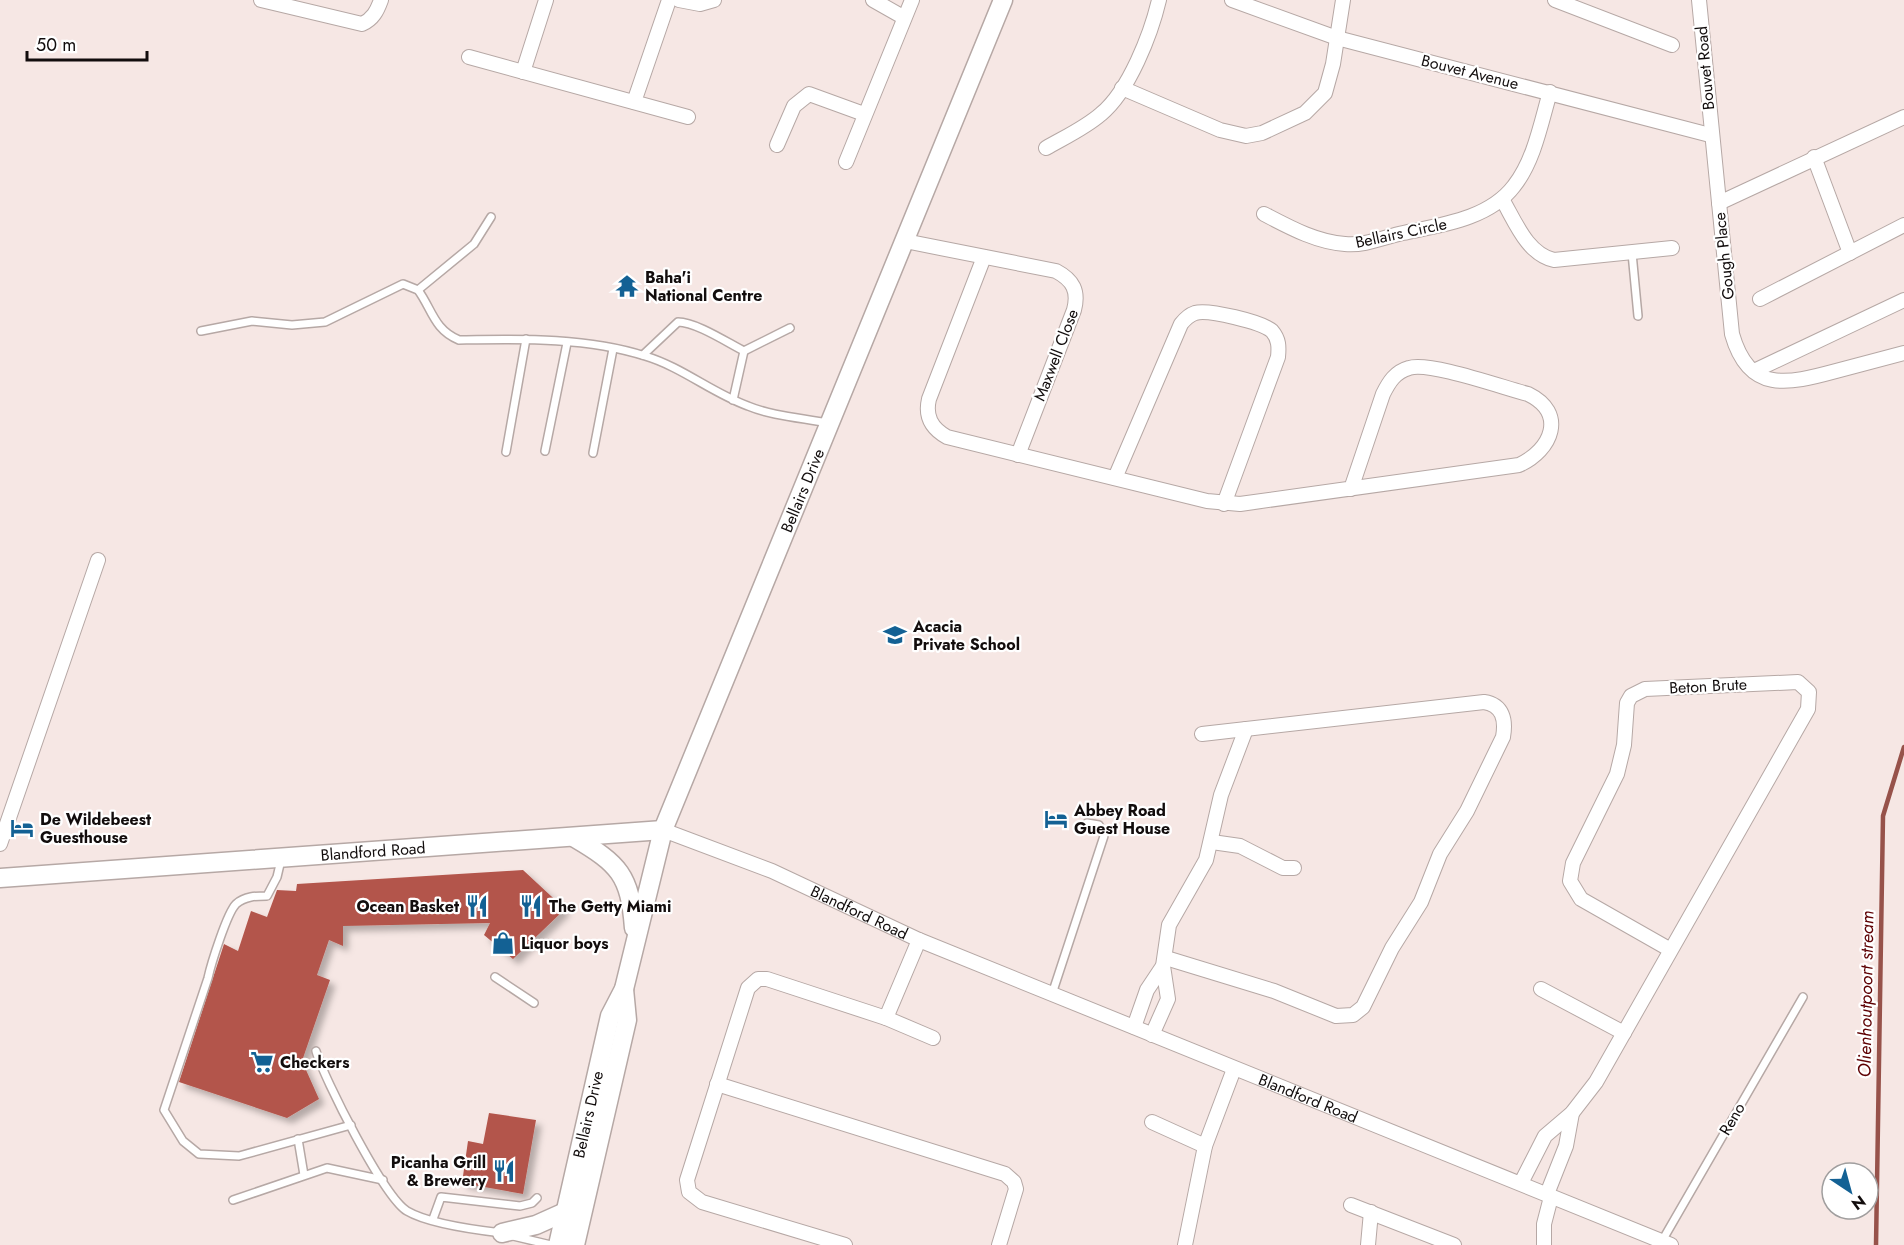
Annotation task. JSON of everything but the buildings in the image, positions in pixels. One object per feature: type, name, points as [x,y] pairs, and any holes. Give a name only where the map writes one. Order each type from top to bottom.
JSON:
[{"type":"street","points":[[261,0],[298,5],[362,24],[377,11],[381,0]]},
{"type":"street","points":[[523,72],[546,0]]},
{"type":"street","points":[[634,102],[669,0]]},
{"type":"street","points":[[679,0],[700,4],[714,0]]},
{"type":"street","points":[[873,0],[903,17]]},
{"type":"street","points":[[846,162],[903,17],[912,0]]},
{"type":"street","name":"Bellairs Drive","points":[[558,1245],[610,1016],[624,989],[663,830],[1003,0]]},
{"type":"street","points":[[1046,148],[1102,113],[1122,88],[1147,37],[1159,0]]},
{"type":"street","name":"Bouvet Avenue","points":[[1232,0],[1337,38],[1710,135]]},
{"type":"street","points":[[1122,88],[1220,130],[1246,136],[1262,133],[1305,113],[1321,99],[1330,81],[1343,0]]},
{"type":"street","name":"Bouvet Road","points":[[1699,0],[1710,135]]},
{"type":"street","points":[[1564,1],[1672,45]]},
{"type":"street","points":[[469,57],[688,117]]},
{"type":"street","name":"Bellairs Circle","points":[[1264,214],[1309,235],[1353,244],[1451,223],[1479,212],[1502,199],[1514,187],[1526,165],[1550,92]]},
{"type":"street","points":[[777,145],[794,105],[809,94],[864,114]]},
{"type":"street","points":[[1719,203],[1904,117]]},
{"type":"street","name":"Gough Place","points":[[1710,135],[1732,334],[1742,359],[1754,371]]},
{"type":"street","points":[[1814,158],[1850,252]]},
{"type":"street","points":[[1502,199],[1529,245],[1543,258],[1554,260],[1672,248]]},
{"type":"street","points":[[1760,299],[1904,225]]},
{"type":"street","name":"Maxwell Close","points":[[905,241],[1056,271],[1073,284],[1076,291],[1074,309],[1018,455]]},
{"type":"street","points":[[984,257],[927,409],[936,431],[946,436],[1224,504],[1258,503],[1519,465],[1533,459],[1548,438],[1551,429],[1548,409],[1540,400],[1528,394],[1428,367],[1407,368],[1390,381],[1383,394],[1351,489]]},
{"type":"street","points":[[1754,371],[1904,300]]},
{"type":"street","points":[[1115,478],[1180,324],[1197,312],[1209,312],[1261,325],[1270,330],[1280,346],[1224,504]]},
{"type":"street","points":[[1754,371],[1774,381],[1795,382],[1904,353]]},
{"type":"street","points":[[0,844],[98,560]]},
{"type":"street","name":"Beton Brute","points":[[1521,1183],[1545,1137],[1572,1113],[1596,1082],[1669,949],[1808,709],[1809,692],[1798,682],[1645,689],[1631,696],[1627,703],[1622,760],[1573,863],[1570,881],[1581,899],[1669,949]]},
{"type":"street","points":[[1164,962],[1274,991],[1336,1016],[1353,1015],[1363,1007],[1392,948],[1421,902],[1440,854],[1467,811],[1503,737],[1505,726],[1499,708],[1493,703],[1484,702],[1202,734]]},
{"type":"street","points":[[1152,1035],[1168,999],[1164,962],[1165,934],[1206,860],[1221,795],[1246,729]]},
{"type":"street","name":"Blandford Road","points":[[0,878],[663,830],[772,871],[919,939],[1666,1243]]},
{"type":"street","points":[[575,838],[603,855],[622,876],[632,899],[636,945]]},
{"type":"street","points":[[1212,842],[1240,846],[1283,867],[1294,868]]},
{"type":"street","points":[[886,1018],[919,939]]},
{"type":"street","points":[[1134,1027],[1147,990],[1164,962]]},
{"type":"street","points":[[845,1245],[693,1197],[687,1179],[748,988],[758,979],[886,1018],[933,1038]]},
{"type":"street","name":"Bellairs Drive","points":[[575,1245],[627,1020],[624,989]]},
{"type":"street","points":[[1541,989],[1624,1033]]},
{"type":"street","points":[[1185,1245],[1205,1146],[1234,1069]]},
{"type":"street","points":[[717,1084],[1005,1174],[1014,1182],[1016,1189],[999,1245]]},
{"type":"street","name":"Beton Brute","points":[[1544,1245],[1544,1224],[1549,1196],[1566,1146],[1572,1113]]},
{"type":"street","points":[[1152,1122],[1205,1146]]},
{"type":"street","points":[[1351,1205],[1454,1245]]},
{"type":"street","points":[[502,1233],[536,1225],[565,1212]]},
{"type":"street","points":[[1368,1245],[1371,1212]]},
{"type":"lane","points":[[418,290],[474,244],[491,217]]},
{"type":"lane","points":[[1632,253],[1638,316]]},
{"type":"lane","points":[[201,331],[252,321],[292,325],[317,323],[341,315],[404,284],[418,290],[435,322],[450,336],[459,340],[526,339],[614,349],[643,355],[668,364],[749,407],[831,424]]},
{"type":"lane","points":[[643,355],[678,322],[690,324],[744,351]]},
{"type":"lane","points":[[744,351],[790,328]]},
{"type":"lane","points":[[506,452],[526,339]]},
{"type":"lane","points":[[545,451],[567,343]]},
{"type":"lane","points":[[593,453],[614,349]]},
{"type":"lane","points":[[733,400],[744,351]]},
{"type":"lane","points":[[1052,994],[1104,836],[1100,825],[1087,823]]},
{"type":"lane","points":[[282,858],[277,877],[267,896],[251,896],[235,905],[213,956],[208,978],[164,1110],[183,1141],[199,1154],[239,1156],[351,1125]]},
{"type":"lane","points":[[495,977],[534,1003]]},
{"type":"lane","name":"Reno","points":[[1666,1243],[1803,997]]},
{"type":"lane","points":[[316,1051],[351,1125],[392,1195],[408,1211],[433,1219],[551,1245]]},
{"type":"lane","points":[[298,1139],[304,1175]]},
{"type":"lane","points":[[232,1200],[327,1168],[383,1180]]},
{"type":"lane","points":[[433,1219],[441,1197],[520,1206],[532,1203],[537,1198]]},
{"type":"waterway","name":"Olienhoutpoort stream","points":[[1876,1245],[1883,816],[1904,747]]},
{"type":"place","name":"Baha'i National Centre","points":[[627,286]]},
{"type":"place","name":"Acacia Private School","points":[[895,635]]},
{"type":"place","name":"Abbey Road Guest House","points":[[1056,819]]},
{"type":"place","name":"De Wildebeest Guesthouse","points":[[22,828]]},
{"type":"place","name":"Ocean Basket","points":[[477,906]]},
{"type":"place","name":"The Getty Miami","points":[[531,906]]},
{"type":"place","name":"Liquor boys","points":[[503,943]]},
{"type":"place","name":"Checkers","points":[[262,1062]]},
{"type":"place","name":"Picanha Grill & Brewery","points":[[504,1171]]}]
